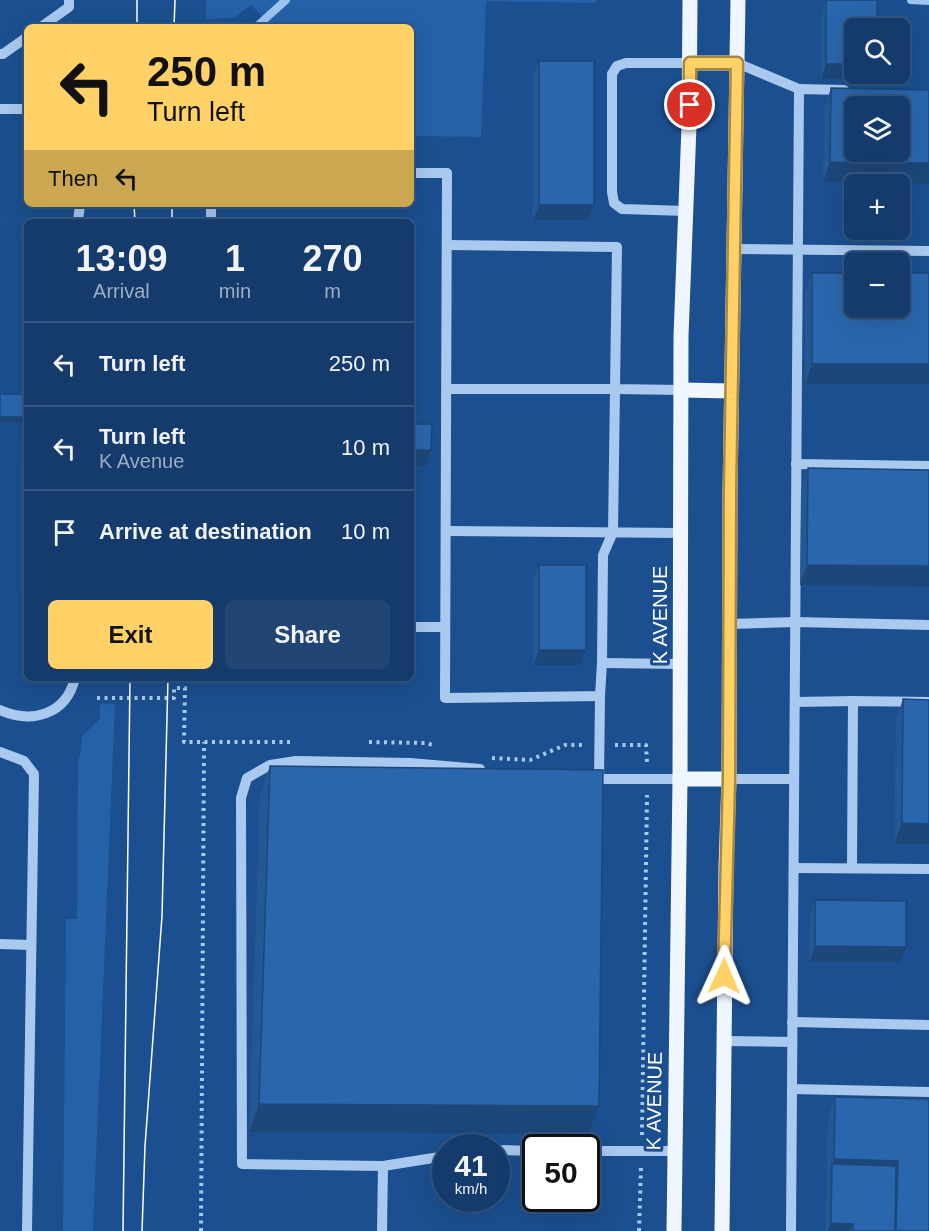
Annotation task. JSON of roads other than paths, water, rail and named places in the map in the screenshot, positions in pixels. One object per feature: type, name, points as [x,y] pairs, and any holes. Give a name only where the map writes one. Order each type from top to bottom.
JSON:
[{"type":"main road","name":"K AVENUE","points":[[674,1231],[680,779],[681,336],[690,0]]},
{"type":"main road","points":[[722,1231],[729,779],[731,391],[738,0]]},
{"type":"main road","points":[[690,63],[737,63]]},
{"type":"main road","points":[[681,390],[731,391]]},
{"type":"main road","points":[[680,779],[729,779]]},
{"type":"lane","points":[[45,24],[69,7],[69,0]]},
{"type":"lane","points":[[0,54],[24,39]]},
{"type":"lane","points":[[686,211],[622,210],[614,203],[612,75],[617,66],[626,63],[690,63]]},
{"type":"lane","points":[[737,63],[799,89],[858,90]]},
{"type":"lane","points":[[791,1231],[799,89]]},
{"type":"lane","points":[[0,109],[24,109]]},
{"type":"lane","points":[[414,173],[447,173],[445,698],[600,696]]},
{"type":"lane","points":[[448,244],[617,247],[613,532],[603,555],[599,779]]},
{"type":"lane","points":[[734,249],[929,251]]},
{"type":"lane","points":[[447,388],[681,390]]},
{"type":"lane","points":[[796,464],[929,466]]},
{"type":"lane","points":[[447,531],[681,532]]},
{"type":"lane","points":[[729,624],[795,622],[929,626]]},
{"type":"lane","points":[[414,627],[445,627]]},
{"type":"lane","points":[[602,663],[680,664]]},
{"type":"lane","points":[[0,710],[12,716],[30,717],[48,714],[60,704],[70,691],[74,681]]},
{"type":"lane","points":[[852,868],[853,701]]},
{"type":"lane","points":[[795,702],[929,702]]},
{"type":"lane","points":[[0,752],[24,761],[34,774],[27,1231]]},
{"type":"lane","points":[[432,1158],[383,1166],[242,1164],[241,798],[247,778],[270,765],[296,761],[410,763],[486,773]]},
{"type":"lane","points":[[579,779],[680,779]]},
{"type":"lane","points":[[729,779],[794,779]]},
{"type":"lane","points":[[794,868],[929,869]]},
{"type":"lane","points":[[0,944],[31,945]]},
{"type":"lane","points":[[792,1022],[929,1025]]},
{"type":"lane","points":[[724,1041],[792,1042]]},
{"type":"lane","points":[[792,1089],[929,1092]]},
{"type":"lane","points":[[600,1151],[675,1151]]},
{"type":"lane","points":[[382,1231],[383,1166]]},
{"type":"waterway","points":[[259,24],[286,0]]},
{"type":"waterway","points":[[911,0],[929,1]]},
{"type":"tram line","points":[[137,0],[137,24]]},
{"type":"tram line","points":[[174,24],[175,0]]},
{"type":"tram line","points":[[134,207],[135,219]]},
{"type":"tram line","points":[[172,207],[172,219]]},
{"type":"tram line","points":[[123,1231],[130,681]]},
{"type":"tram line","points":[[142,1231],[145,1146],[162,916],[168,681]]}]
